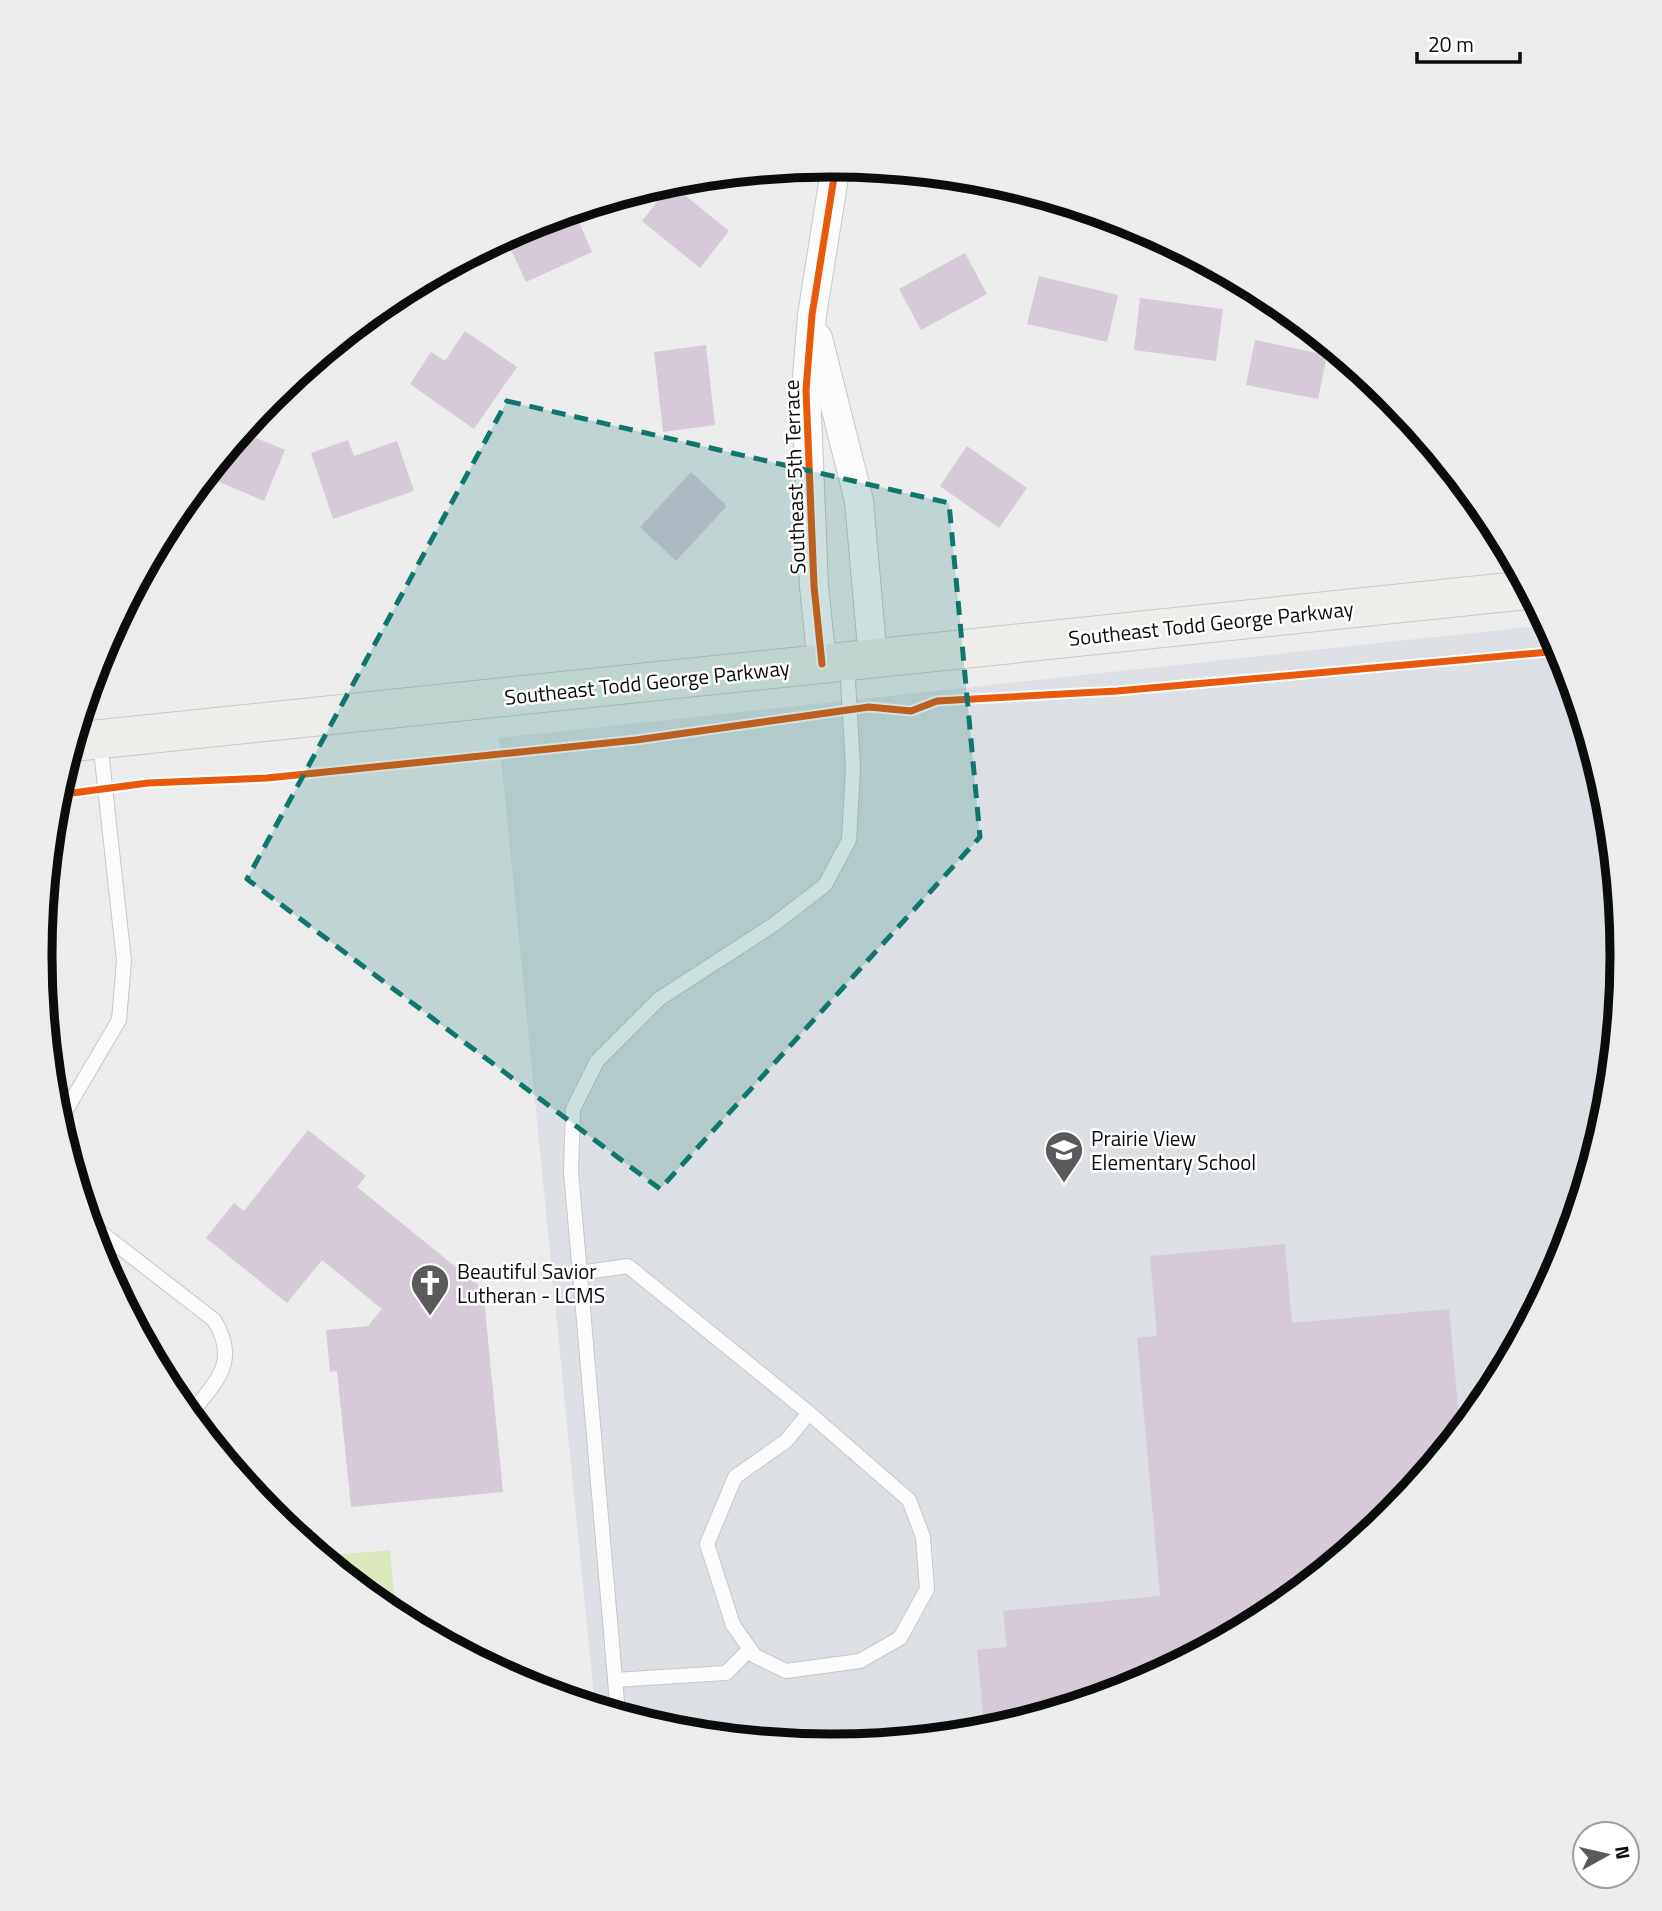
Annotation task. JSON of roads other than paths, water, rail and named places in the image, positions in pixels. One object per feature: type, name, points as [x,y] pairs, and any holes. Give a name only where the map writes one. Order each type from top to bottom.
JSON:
[{"type":"main road","name":"Southeast Todd George Parkway","points":[[86,741],[1518,591]]},
{"type":"street","name":"Southeast 5th Terrace","points":[[834,177],[812,315],[806,390],[814,586],[847,661]]},
{"type":"street","name":"Southeast 5th Terrace","points":[[812,315],[859,500],[847,661]]},
{"type":"lane","points":[[617,1703],[571,1171],[573,1109],[597,1062],[659,999],[773,925],[825,885],[849,840],[853,768],[847,661]]},
{"type":"lane","points":[[67,1108],[119,1020],[124,961],[86,741]]},
{"type":"lane","points":[[105,1236],[214,1320],[221,1332],[225,1364],[221,1376],[197,1406]]},
{"type":"lane","points":[[580,1273],[628,1266],[809,1413],[909,1500],[923,1537],[927,1589],[900,1638],[860,1661],[786,1671],[755,1656],[733,1625],[707,1544],[735,1477],[786,1441],[809,1413]]},
{"type":"lane","points":[[615,1680],[726,1673],[750,1649]]},
{"type":"place","name":"Prairie View Elementary School","points":[[1064,1184]]},
{"type":"place","name":"Beautiful Savior Lutheran - LCMS","points":[[430,1317]]}]
